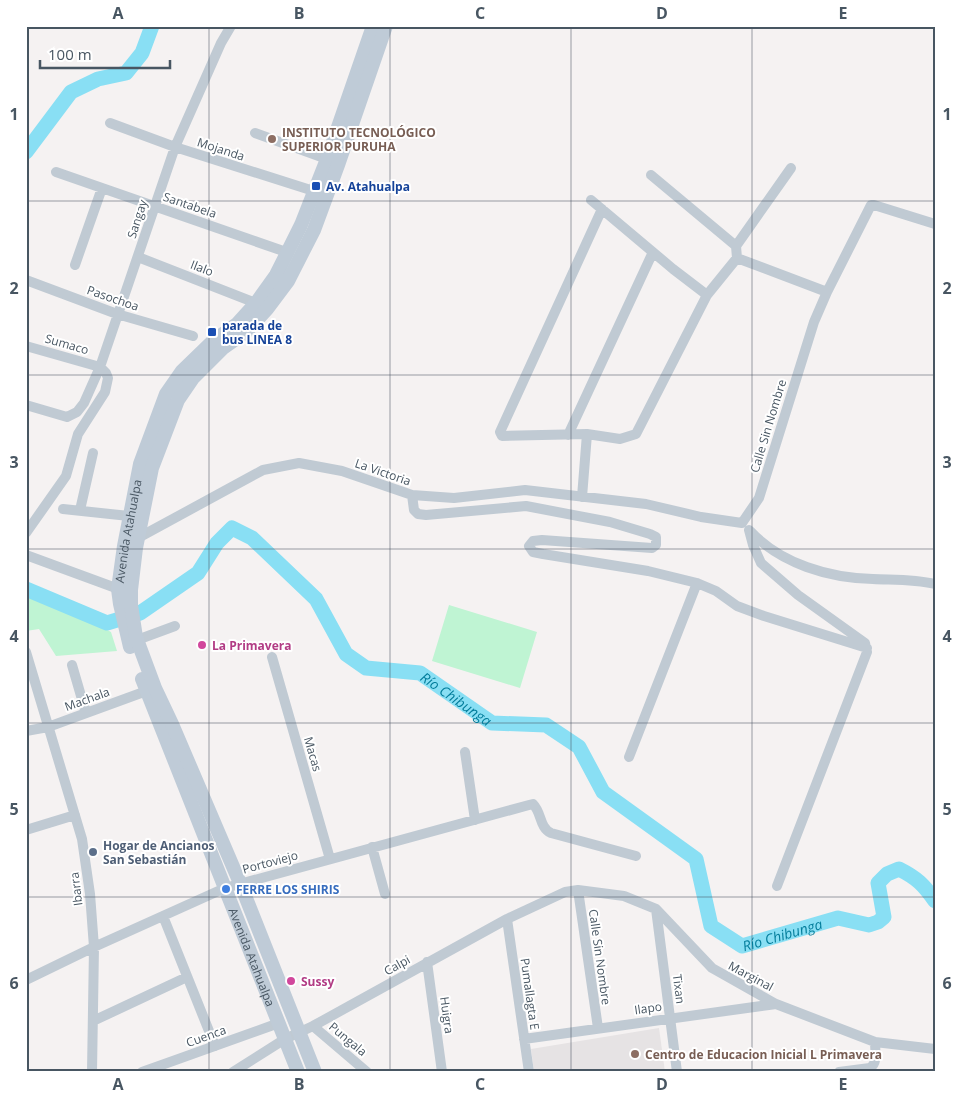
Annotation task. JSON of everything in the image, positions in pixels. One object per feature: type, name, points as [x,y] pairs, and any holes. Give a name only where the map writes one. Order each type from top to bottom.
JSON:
[{"type":"main road","name":"Avenida Atahualpa","points":[[298,1072],[225,888],[151,690],[134,639],[125,598],[124,546],[140,464],[166,394],[182,371],[213,341],[237,324],[256,302],[276,275],[320,193],[338,165],[362,76],[373,26]]},
{"type":"main road","name":"Avenida Atahualpa","points":[[125,598],[152,468],[178,400],[193,378],[223,348],[247,331],[267,309],[288,281],[314,230],[327,159],[362,76],[386,26]]},
{"type":"main road","name":"Avenida Atahualpa","points":[[151,690],[172,724],[240,883],[315,1072]]},
{"type":"street","name":"Sangay","points":[[26,405],[67,417],[77,412],[84,403],[100,367],[175,147],[221,43],[231,26]]},
{"type":"street","name":"Mojanda","points":[[110,123],[175,147],[320,193]]},
{"type":"street","points":[[255,133],[327,159]]},
{"type":"street","points":[[602,209],[500,432],[502,436],[587,434],[620,439],[636,434],[707,295],[737,258],[736,246],[791,168]]},
{"type":"street","name":"Santabela","points":[[56,172],[289,253]]},
{"type":"street","points":[[651,175],[736,246]]},
{"type":"street","points":[[75,265],[102,188]]},
{"type":"street","points":[[591,200],[707,295]]},
{"type":"street","name":"Calle Sin Nombre","points":[[746,527],[759,498],[814,322],[871,205],[935,224]]},
{"type":"street","points":[[568,435],[653,252]]},
{"type":"street","name":"Ilalo","points":[[138,257],[256,302]]},
{"type":"street","points":[[737,258],[827,292]]},
{"type":"street","name":"Pasochoa","points":[[26,280],[117,314],[193,336]]},
{"type":"street","name":"Sumaco","points":[[26,346],[100,367]]},
{"type":"street","points":[[26,533],[66,476],[78,434],[105,392],[108,378],[106,372],[100,367]]},
{"type":"street","points":[[582,497],[587,434]]},
{"type":"street","points":[[80,510],[93,452]]},
{"type":"street","name":"La Victoria","points":[[124,546],[264,470],[299,464],[342,471],[412,495],[454,498],[525,490],[646,504],[746,527]]},
{"type":"street","points":[[412,495],[414,510],[418,514],[426,516],[526,506],[610,522],[650,534],[656,537],[657,542],[656,546],[652,548],[542,540],[533,541],[529,546],[533,552],[648,571],[697,583],[716,591],[737,606],[867,648]]},
{"type":"street","points":[[63,509],[129,516]]},
{"type":"street","points":[[746,527],[771,550],[792,561],[814,569],[871,580],[915,580],[935,584]]},
{"type":"street","points":[[746,527],[761,563],[798,596],[865,643],[867,648],[813,796],[777,886]]},
{"type":"street","points":[[26,555],[125,598]]},
{"type":"street","points":[[629,757],[697,583]]},
{"type":"street","points":[[134,639],[175,626]]},
{"type":"street","name":"Ibarra","points":[[26,652],[82,839],[90,894],[94,946],[92,1072]]},
{"type":"street","name":"Macas","points":[[272,657],[330,859]]},
{"type":"street","points":[[72,665],[86,713]]},
{"type":"street","name":"Machala","points":[[26,731],[48,726],[151,690]]},
{"type":"street","points":[[464,752],[474,820]]},
{"type":"street","name":"Portoviejo","points":[[26,980],[94,946],[225,888],[533,804],[536,807],[542,826],[551,833],[636,856]]},
{"type":"street","points":[[26,830],[75,815]]},
{"type":"street","points":[[372,847],[385,894]]},
{"type":"street","name":"Calle Sin Nombre","points":[[578,890],[598,1028]]},
{"type":"street","name":"Calpi","points":[[233,1072],[285,1039],[313,1026],[506,919],[565,892],[578,890]]},
{"type":"street","name":"Marginal","points":[[578,890],[624,896],[656,909],[712,968],[776,1004],[875,1042],[935,1049]]},
{"type":"street","name":"Tixan","points":[[656,909],[677,1072]]},
{"type":"street","points":[[163,916],[215,1046]]},
{"type":"street","name":"Pumallagta E","points":[[506,919],[529,1072]]},
{"type":"street","name":"Huigra","points":[[427,962],[442,1072]]},
{"type":"street","points":[[93,1021],[187,977]]},
{"type":"street","name":"Ilapo","points":[[524,1038],[776,1004]]},
{"type":"street","name":"Cuenca","points":[[142,1072],[279,1023]]},
{"type":"street","name":"Pungala","points":[[313,1026],[367,1072]]},
{"type":"street","points":[[839,1072],[874,1066],[876,1062],[875,1042]]},
{"type":"shaded area","points":[[659,1028],[665,1072],[534,1072],[531,1049]]},
{"type":"green space","points":[[26,594],[71,611],[111,632],[117,651],[56,656],[39,629],[26,631]]},
{"type":"green space","points":[[449,605],[537,632],[520,688],[432,661]]},
{"type":"waterway","points":[[26,152],[71,92],[98,79],[126,73],[142,53],[152,26]]},
{"type":"waterway","name":"Río Chibunga","points":[[26,589],[107,623],[140,613],[198,573],[217,543],[232,528],[252,538],[316,599],[346,654],[366,668],[420,673],[492,723],[546,725],[579,747],[603,792],[696,859],[711,926],[742,946],[838,918],[869,925],[878,922],[884,917],[878,883],[887,874],[899,869],[920,882],[935,901]]},
{"type":"place","name":"INSTITUTO TECNOLÓGICO SUPERIOR PURUHA","points":[[272,139]]},
{"type":"place","name":"Av. Atahualpa","points":[[316,186]]},
{"type":"place","name":"parada de bus LINEA 8","points":[[212,332]]},
{"type":"place","name":"La Primavera","points":[[202,645]]},
{"type":"place","name":"Hogar de Ancianos San Sebastián","points":[[93,852]]},
{"type":"place","name":"FERRE LOS SHIRIS","points":[[226,889]]},
{"type":"place","name":"Sussy","points":[[291,981]]},
{"type":"place","name":"Centro de Educacion Inicial L Primavera","points":[[635,1054]]}]
